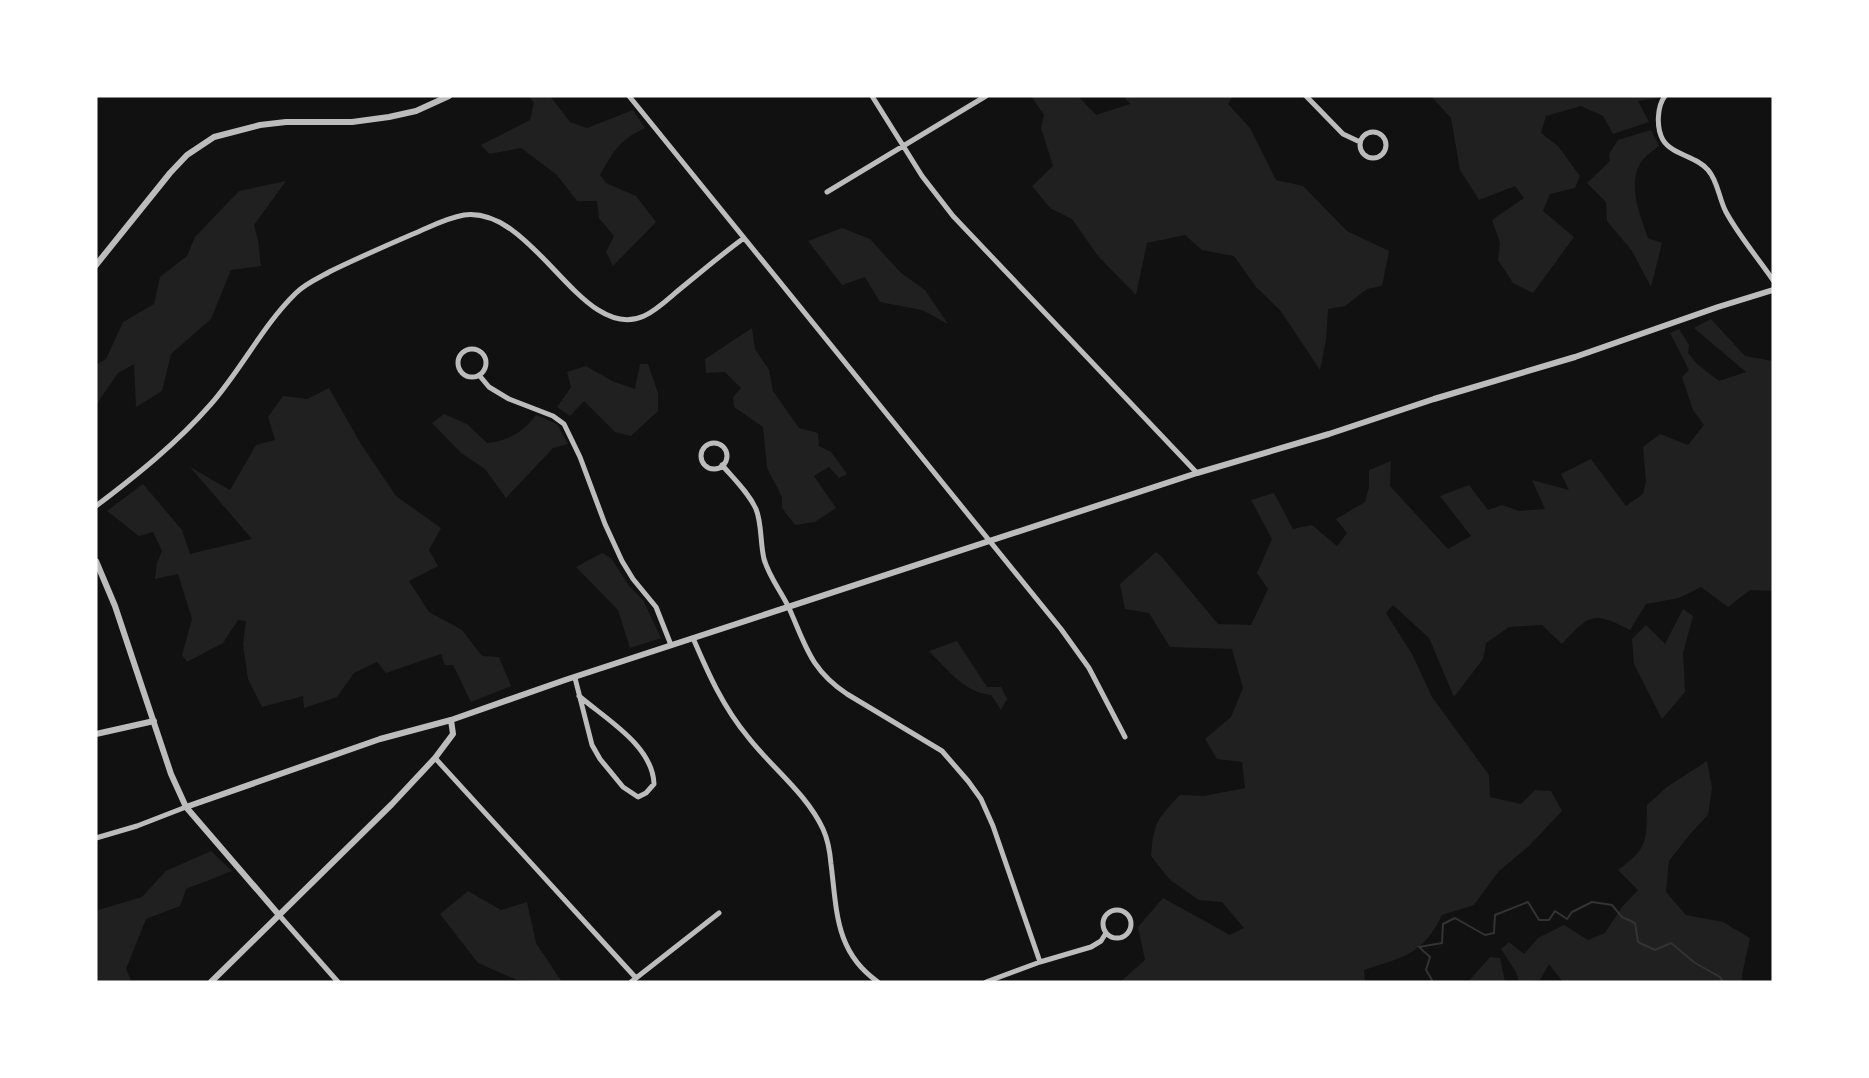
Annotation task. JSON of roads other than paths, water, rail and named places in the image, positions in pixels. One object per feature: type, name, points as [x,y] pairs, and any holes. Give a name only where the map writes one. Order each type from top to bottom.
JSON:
[{"type":"street","points":[[96,265],[187,155],[214,137],[260,125],[286,122],[352,122],[389,117],[416,111],[449,96]]},
{"type":"street","points":[[629,96],[1076,649],[1089,668],[1125,737]]},
{"type":"street","points":[[872,96],[922,176],[953,216],[1197,473]]},
{"type":"street","points":[[827,192],[986,96]]},
{"type":"street","points":[[1306,96],[1343,134],[1360,142]]},
{"type":"street","points":[[1665,96],[1658,117],[1663,140],[1676,151],[1698,161],[1708,170],[1726,211],[1773,280]]},
{"type":"street","points":[[1376,132],[1382,136],[1385,148],[1380,155],[1368,157],[1361,151],[1360,142],[1367,133],[1376,132]]},
{"type":"street","points":[[96,506],[142,471],[212,403],[281,310],[301,288],[362,256],[447,219],[477,215],[507,225],[523,238],[580,296],[600,312],[629,320],[644,316],[661,305],[744,238]]},
{"type":"street","points":[[96,838],[380,739],[451,720],[989,540],[1197,473],[1575,357],[1773,290]]},
{"type":"street","points":[[475,350],[483,355],[485,368],[479,375],[466,376],[459,369],[458,360],[462,352],[475,350]]},
{"type":"street","points":[[479,375],[489,387],[508,399],[553,416],[564,424],[580,457],[622,561],[633,579],[656,607],[671,645]]},
{"type":"street","points":[[716,443],[723,447],[726,454],[722,465],[715,468],[704,464],[701,457],[705,446],[716,443]]},
{"type":"street","points":[[722,465],[754,506],[766,566],[788,607],[811,659],[832,684],[942,751],[981,799],[993,826],[1040,962]]},
{"type":"street","points":[[96,561],[115,606],[171,774],[186,807],[338,982]]},
{"type":"street","points":[[693,638],[727,710],[748,738],[808,804],[824,830],[829,848],[839,930],[849,951],[861,968],[878,982]]},
{"type":"street","points":[[575,678],[579,696],[592,746],[623,788],[638,797],[646,794],[654,784],[654,771],[651,766],[622,730],[579,696]]},
{"type":"street","points":[[211,982],[392,804],[435,758],[453,734],[451,720]]},
{"type":"street","points":[[96,734],[154,721]]},
{"type":"street","points":[[435,758],[634,980],[719,913]]},
{"type":"street","points":[[1119,910],[1128,915],[1131,923],[1126,935],[1113,938],[1106,933],[1103,924],[1106,915],[1119,910]]},
{"type":"street","points":[[986,982],[1091,946],[1101,941],[1106,933]]},
{"type":"waterway","points":[[1431,982],[1426,970],[1430,957],[1419,947],[1442,943],[1443,924],[1455,918],[1485,935],[1494,933],[1495,915],[1528,902],[1539,920],[1549,920],[1555,911],[1567,919],[1572,912],[1592,902],[1612,905],[1622,917],[1635,923],[1638,942],[1655,950],[1671,943],[1695,963],[1720,977],[1723,982]]}]
